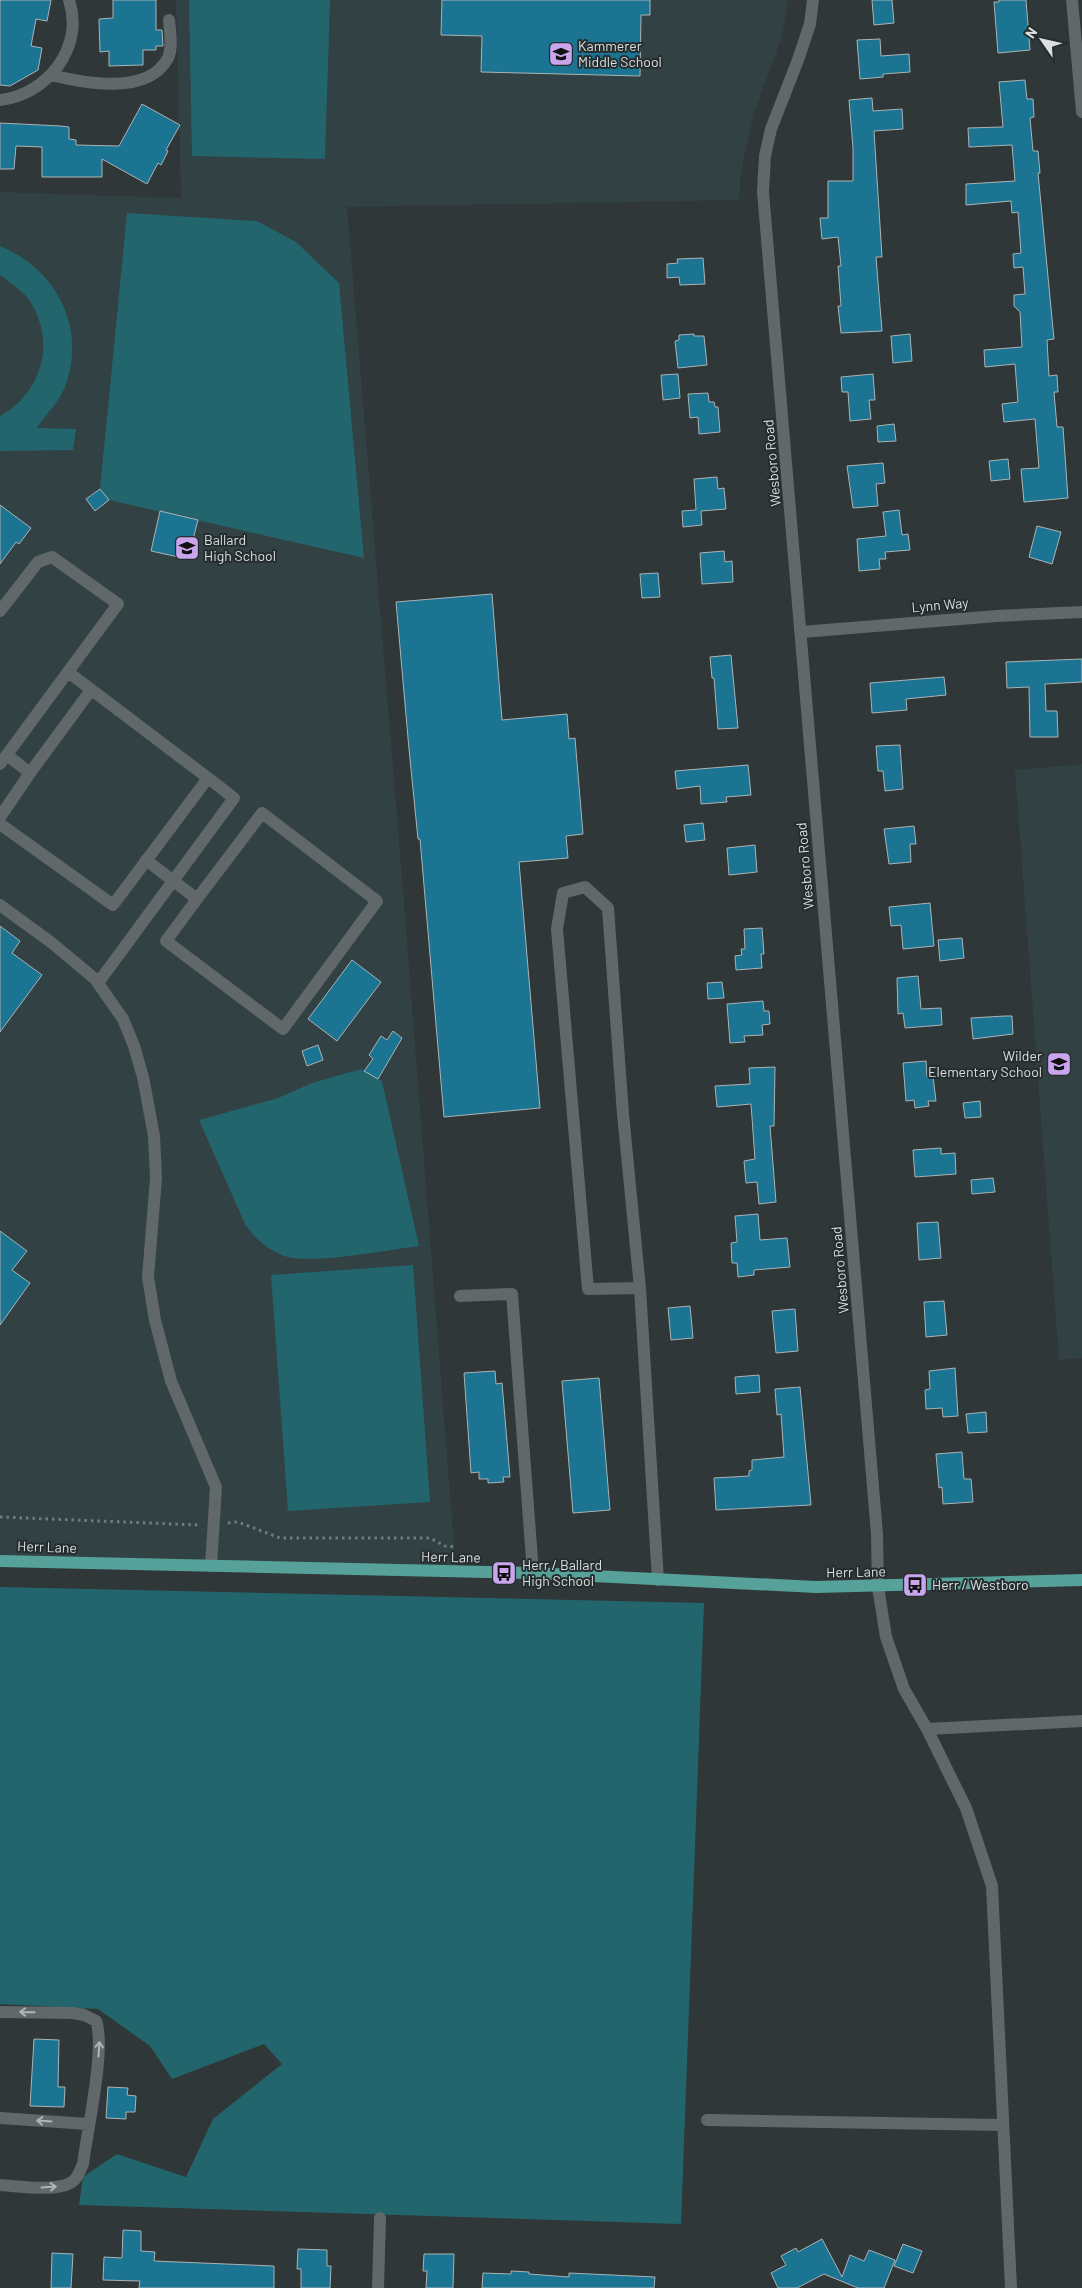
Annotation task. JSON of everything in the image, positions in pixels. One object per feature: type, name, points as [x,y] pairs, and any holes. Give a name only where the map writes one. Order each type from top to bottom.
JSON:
[{"type":"main road","name":"Herr Lane","points":[[0,1561],[533,1573],[816,1587],[878,1587],[1082,1580]]},
{"type":"street","points":[[0,100],[19,96],[33,90],[51,75],[59,65],[71,37],[72,21],[69,0]]},
{"type":"street","name":"Wesboro Road","points":[[812,0],[810,24],[771,129],[765,156],[763,184],[877,1534],[878,1587],[886,1637],[904,1689],[927,1729],[966,1808],[992,1886],[1010,2288]]},
{"type":"street","points":[[1072,0],[1082,112]]},
{"type":"street","points":[[51,75],[73,80],[109,84],[141,81],[158,72],[168,57],[171,44],[169,20]]},
{"type":"street","points":[[0,611],[38,562],[52,557],[118,604],[3,760],[30,773]]},
{"type":"street","name":"Lynn Way","points":[[802,632],[988,617],[1082,612]]},
{"type":"street","points":[[68,672],[234,798],[98,983]]},
{"type":"street","points":[[0,816],[92,690]]},
{"type":"street","points":[[0,824],[113,905],[208,778]]},
{"type":"street","points":[[262,813],[377,901],[283,1028],[166,941],[197,899],[262,813]]},
{"type":"street","points":[[146,860],[197,899]]},
{"type":"street","points":[[640,1288],[588,1289],[557,929],[563,893],[585,887],[608,908],[623,1114],[640,1288],[658,1580]]},
{"type":"street","points":[[0,905],[52,943],[98,983],[123,1019],[141,1069],[154,1136],[156,1178],[148,1277],[155,1320],[171,1381],[216,1487],[211,1566]]},
{"type":"street","points":[[460,1296],[512,1294],[533,1573]]},
{"type":"street","points":[[927,1729],[1082,1721]]},
{"type":"street","points":[[0,2012],[84,2014],[96,2020],[100,2030],[99,2051],[83,2164],[76,2178],[69,2185],[45,2188],[0,2185]]},
{"type":"street","points":[[0,2118],[88,2124]]},
{"type":"street","points":[[707,2120],[1003,2125]]},
{"type":"street","points":[[378,2288],[380,2218]]},
{"type":"shaded area","name":"Ballard High School","points":[[176,0],[788,0],[782,37],[754,113],[741,171],[739,200],[347,207],[456,1572],[0,1559],[0,192],[181,198]]},
{"type":"shaded area","points":[[189,0],[330,0],[325,159],[192,156]]},
{"type":"shaded area","points":[[127,213],[257,221],[296,242],[339,283],[364,558],[109,500],[100,489]]},
{"type":"shaded area","points":[[0,246],[20,256],[37,270],[51,285],[62,303],[69,323],[72,344],[71,365],[62,393],[37,428],[76,429],[73,450],[0,451],[0,416],[15,406],[36,379],[41,363],[43,346],[42,330],[36,313],[27,297],[0,275]]},
{"type":"shaded area","name":"Wilder Elementary School","points":[[1082,764],[1082,1358],[1059,1360],[1015,770]]},
{"type":"shaded area","points":[[361,1069],[382,1081],[419,1246],[331,1258],[313,1259],[284,1256],[262,1243],[245,1224],[199,1120],[278,1098],[312,1083]]},
{"type":"shaded area","points":[[413,1265],[430,1502],[288,1511],[271,1275]]},
{"type":"shaded area","points":[[0,1587],[704,1603],[681,2224],[79,2205],[83,2177],[117,2154],[186,2177],[213,2119],[282,2064],[264,2044],[172,2079],[150,2046],[98,2009],[0,2004]]},
{"type":"building","points":[[0,0],[51,0],[47,21],[36,19],[31,46],[42,48],[38,70],[10,86],[0,85]]},
{"type":"building","points":[[113,0],[156,0],[156,30],[162,30],[163,46],[156,46],[156,50],[143,50],[143,65],[109,66],[109,51],[100,52],[99,19],[113,18]]},
{"type":"building","name":"Kammerer Middle School","points":[[442,0],[650,0],[650,15],[641,15],[640,76],[481,72],[482,36],[441,35]]},
{"type":"building","points":[[872,0],[892,0],[894,23],[874,25]]},
{"type":"building","points":[[999,0],[1026,0],[1030,50],[998,53],[994,2],[999,2]]},
{"type":"building","points":[[880,39],[881,56],[909,54],[910,72],[883,74],[883,77],[860,79],[857,40]]},
{"type":"building","points":[[1025,80],[1027,99],[1033,99],[1034,117],[1030,118],[1033,151],[1038,151],[1040,173],[1038,173],[1054,339],[1047,340],[1049,376],[1057,375],[1058,392],[1054,392],[1057,427],[1063,427],[1068,498],[1024,502],[1021,469],[1039,468],[1035,419],[1004,422],[1002,404],[1018,402],[1015,364],[985,367],[984,350],[1022,347],[1020,312],[1014,306],[1014,295],[1025,294],[1023,267],[1014,268],[1013,254],[1021,253],[1018,212],[1012,213],[1011,201],[966,205],[966,184],[1015,181],[1012,145],[969,147],[968,128],[1003,127],[999,82]]},
{"type":"building","points":[[872,98],[873,111],[902,109],[903,129],[874,131],[882,257],[876,257],[882,331],[841,333],[838,306],[841,306],[838,266],[841,266],[838,237],[822,239],[820,218],[828,218],[828,181],[853,181],[853,148],[849,100]]},
{"type":"building","points":[[142,104],[180,125],[166,150],[168,151],[161,165],[158,163],[147,184],[102,159],[102,177],[42,177],[42,147],[16,146],[14,169],[0,169],[0,123],[69,127],[69,139],[76,140],[76,145],[119,146]]},
{"type":"building","points":[[703,258],[705,284],[680,285],[679,277],[667,278],[667,264],[678,263],[677,259]]},
{"type":"building","points":[[694,334],[694,336],[704,336],[707,365],[678,368],[675,341],[679,340],[679,335]]},
{"type":"building","points":[[910,334],[912,361],[893,363],[891,336]]},
{"type":"building","points":[[678,374],[680,398],[663,400],[661,375]]},
{"type":"building","points":[[873,374],[875,400],[869,400],[871,419],[850,421],[848,392],[842,392],[841,377]]},
{"type":"building","points":[[708,393],[709,402],[714,402],[715,407],[718,407],[720,432],[699,434],[698,417],[690,418],[688,394]]},
{"type":"building","points":[[894,424],[896,441],[878,442],[877,426]]},
{"type":"building","points":[[1008,459],[1010,479],[991,481],[989,461]]},
{"type":"building","points":[[883,463],[885,483],[876,484],[878,506],[853,508],[847,466]]},
{"type":"building","points":[[717,477],[718,489],[724,488],[726,509],[701,511],[702,525],[683,527],[682,511],[696,510],[694,479]]},
{"type":"building","points":[[100,489],[109,500],[95,511],[86,499]]},
{"type":"building","points":[[0,505],[31,528],[19,544],[16,542],[0,564]]},
{"type":"building","points":[[899,510],[902,535],[908,534],[910,550],[885,552],[886,559],[879,559],[880,569],[859,571],[857,539],[886,536],[883,512]]},
{"type":"building","points":[[160,511],[198,520],[188,559],[151,551]]},
{"type":"building","points":[[1037,526],[1061,532],[1052,564],[1029,557]]},
{"type":"building","points":[[724,551],[725,562],[732,561],[733,582],[702,584],[700,553]]},
{"type":"building","points":[[658,573],[660,597],[642,598],[640,574]]},
{"type":"building","points":[[492,594],[502,720],[567,714],[569,739],[575,738],[583,834],[566,836],[568,858],[519,862],[540,1108],[444,1117],[420,839],[418,839],[396,602]]},
{"type":"building","points":[[731,655],[738,728],[718,729],[714,678],[712,678],[710,657]]},
{"type":"building","points":[[1082,659],[1082,682],[1045,684],[1046,711],[1057,711],[1058,737],[1030,737],[1029,687],[1007,688],[1006,662]]},
{"type":"building","points":[[944,677],[946,695],[906,699],[907,710],[872,713],[870,683]]},
{"type":"building","points":[[900,745],[903,789],[885,791],[883,771],[878,771],[876,746]]},
{"type":"building","points":[[748,765],[751,795],[726,797],[727,802],[701,804],[700,786],[677,789],[675,771]]},
{"type":"building","points":[[703,823],[705,840],[686,842],[684,825]]},
{"type":"building","points":[[914,826],[916,844],[910,844],[911,862],[889,864],[884,829]]},
{"type":"building","points":[[755,845],[757,872],[729,875],[727,848]]},
{"type":"building","points":[[930,903],[934,946],[903,949],[901,925],[891,926],[889,907]]},
{"type":"building","points":[[0,926],[20,941],[12,953],[42,975],[0,1032]]},
{"type":"building","points":[[762,928],[764,954],[761,954],[762,968],[736,970],[735,956],[742,955],[741,949],[745,949],[744,929]]},
{"type":"building","points":[[962,938],[964,958],[940,961],[938,940]]},
{"type":"building","points":[[352,960],[381,982],[337,1041],[308,1019]]},
{"type":"building","points":[[918,976],[921,1009],[941,1008],[942,1025],[905,1028],[903,1013],[898,1014],[897,978]]},
{"type":"building","points":[[722,982],[724,998],[708,999],[707,983]]},
{"type":"building","points":[[763,1001],[764,1011],[769,1011],[770,1024],[762,1025],[763,1035],[744,1036],[745,1042],[730,1043],[727,1004]]},
{"type":"building","points":[[1012,1016],[1013,1034],[973,1039],[971,1018]]},
{"type":"building","points":[[393,1031],[402,1038],[378,1079],[364,1071],[373,1059],[369,1055],[381,1036],[387,1040]]},
{"type":"building","points":[[318,1045],[323,1060],[307,1066],[302,1051]]},
{"type":"building","points":[[926,1061],[927,1077],[933,1076],[936,1101],[928,1101],[929,1106],[915,1108],[914,1100],[906,1101],[903,1063]]},
{"type":"building","points":[[775,1067],[774,1126],[770,1126],[776,1202],[759,1204],[757,1182],[746,1183],[744,1161],[755,1159],[751,1104],[717,1107],[715,1086],[750,1084],[749,1068]]},
{"type":"building","points":[[980,1101],[981,1117],[965,1118],[963,1103]]},
{"type":"building","points":[[941,1148],[941,1154],[955,1153],[956,1174],[915,1177],[913,1150]]},
{"type":"building","points":[[993,1178],[995,1192],[972,1194],[971,1180]]},
{"type":"building","points":[[758,1214],[760,1240],[787,1238],[790,1267],[754,1270],[754,1275],[738,1277],[737,1263],[732,1263],[731,1243],[737,1242],[735,1216]]},
{"type":"building","points":[[938,1222],[941,1258],[919,1260],[917,1223]]},
{"type":"building","points":[[0,1231],[27,1251],[12,1270],[30,1283],[0,1325]]},
{"type":"building","points":[[944,1301],[947,1335],[926,1337],[924,1302]]},
{"type":"building","points":[[690,1306],[693,1338],[671,1340],[668,1308]]},
{"type":"building","points":[[795,1309],[798,1351],[776,1353],[772,1311]]},
{"type":"building","points":[[955,1368],[958,1416],[943,1417],[942,1408],[926,1409],[925,1390],[930,1389],[929,1371]]},
{"type":"building","points":[[495,1371],[496,1384],[502,1383],[510,1477],[503,1477],[504,1482],[488,1483],[488,1479],[479,1479],[479,1472],[471,1473],[464,1373]]},
{"type":"building","points":[[759,1375],[760,1392],[736,1394],[735,1377]]},
{"type":"building","points":[[599,1378],[610,1510],[573,1513],[562,1381]]},
{"type":"building","points":[[800,1387],[811,1505],[716,1510],[714,1478],[749,1476],[749,1471],[752,1470],[752,1460],[784,1457],[781,1414],[777,1415],[775,1389]]},
{"type":"building","points":[[986,1412],[987,1432],[968,1433],[966,1414]]},
{"type":"building","points":[[962,1452],[964,1479],[971,1479],[973,1502],[943,1504],[942,1487],[939,1488],[936,1454]]},
{"type":"building","points":[[34,2039],[59,2040],[58,2087],[65,2087],[64,2107],[30,2106]]},
{"type":"building","points":[[108,2087],[128,2088],[127,2095],[136,2096],[135,2112],[126,2112],[126,2119],[106,2118]]},
{"type":"building","points":[[123,2230],[141,2231],[141,2251],[155,2252],[154,2261],[274,2266],[274,2288],[139,2288],[140,2281],[103,2280],[104,2257],[122,2258]]},
{"type":"building","points":[[822,2239],[842,2277],[850,2255],[864,2261],[869,2250],[895,2260],[884,2288],[858,2288],[824,2274],[797,2288],[778,2288],[771,2273],[786,2265],[781,2256],[796,2248],[798,2252]]},
{"type":"building","points":[[903,2244],[922,2251],[913,2273],[894,2266]]},
{"type":"building","points":[[298,2249],[327,2250],[327,2266],[331,2266],[330,2288],[301,2288],[301,2269],[297,2269]]},
{"type":"building","points":[[52,2253],[73,2254],[71,2288],[51,2288]]},
{"type":"building","points":[[424,2254],[454,2254],[453,2288],[426,2288],[427,2271],[423,2271]]},
{"type":"building","points":[[511,2271],[569,2277],[569,2273],[655,2277],[654,2288],[482,2288],[483,2273],[511,2274]]},
{"type":"place","name":"Kammerer Middle School","points":[[561,54]]},
{"type":"place","name":"Ballard High School","points":[[187,548]]},
{"type":"place","name":"Wilder Elementary School","points":[[1059,1064]]},
{"type":"place","name":"Herr / Ballard High School","points":[[504,1573]]},
{"type":"place","name":"Herr / Westboro","points":[[915,1585]]}]
